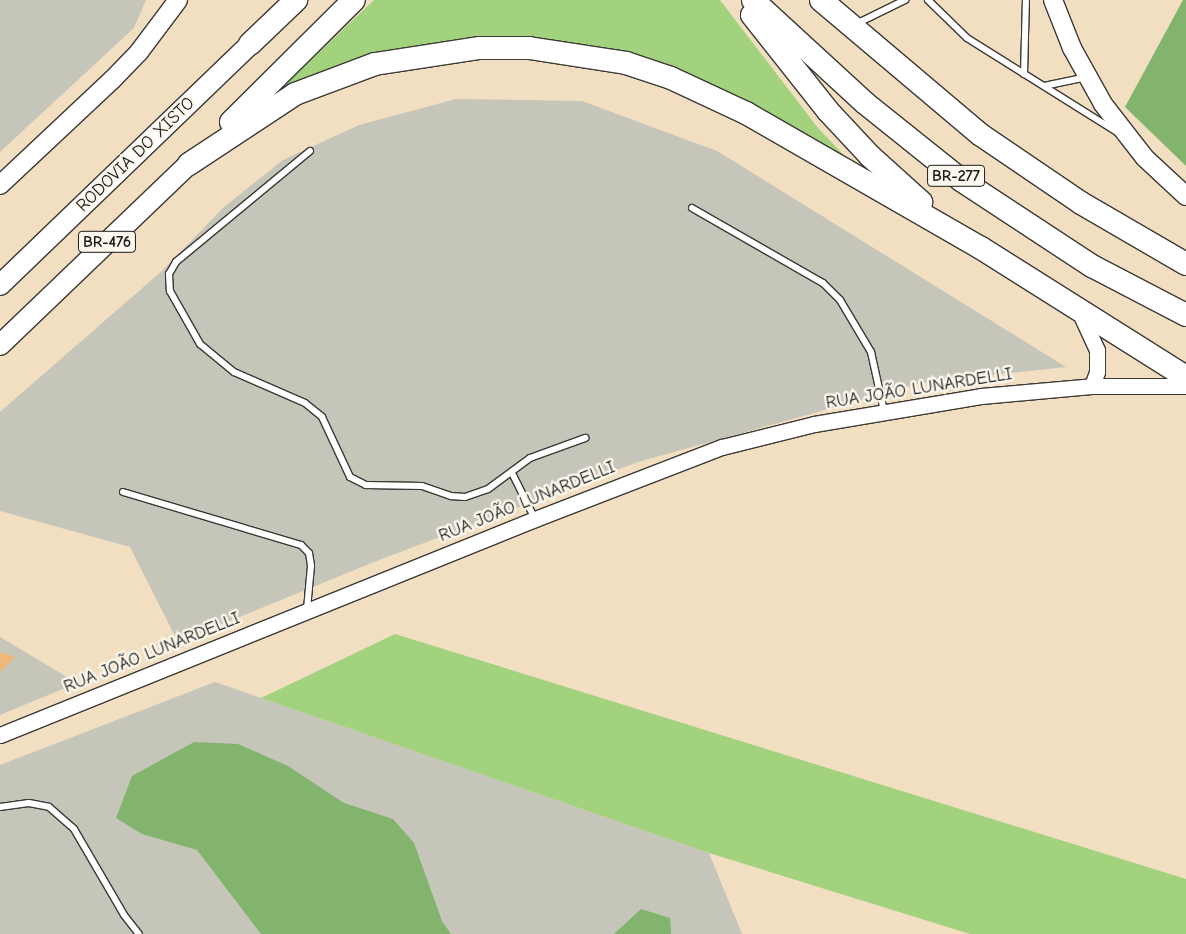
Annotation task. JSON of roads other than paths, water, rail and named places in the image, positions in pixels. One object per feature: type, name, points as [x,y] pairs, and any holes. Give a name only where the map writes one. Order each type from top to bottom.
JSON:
[{"type":"highway","points":[[250,44],[279,0]]},
{"type":"highway","points":[[250,44],[296,0]]},
{"type":"highway","points":[[189,164],[354,0]]},
{"type":"highway","points":[[741,0],[828,111],[870,156],[912,195],[981,248]]},
{"type":"highway","name":"BR-277","points":[[753,0],[859,98],[961,180],[1092,266],[1186,315]]},
{"type":"highway","name":"BR-277","points":[[821,0],[850,27],[982,135],[1081,204],[1186,264]]},
{"type":"highway","name":"RODOVIA DO XISTO","points":[[0,285],[250,44]]},
{"type":"highway","points":[[189,164],[259,116],[334,77],[376,64],[425,54],[480,48],[546,50],[626,63],[714,97],[981,248],[1186,377]]},
{"type":"highway","name":"BR-476","points":[[0,345],[189,164]]},
{"type":"highway","points":[[1081,204],[1186,249]]},
{"type":"highway","points":[[1077,307],[1186,361]]},
{"type":"main road","points":[[0,185],[132,59],[178,0]]},
{"type":"main road","points":[[1053,0],[1087,78],[1128,138],[1186,196]]},
{"type":"street","points":[[1077,307],[1097,350],[1097,372],[1092,386]]},
{"type":"street","name":"RUA JOÃO LUNARDELLI","points":[[0,735],[534,519],[722,447],[884,411],[981,396],[1092,386],[1186,386]]},
{"type":"lane","points":[[850,27],[905,0]]},
{"type":"lane","points":[[928,0],[967,38],[1128,138]]},
{"type":"lane","points":[[1024,74],[1026,0]]},
{"type":"lane","points":[[1044,86],[1087,78]]},
{"type":"lane","points":[[310,151],[176,262],[169,274],[170,291],[200,344],[234,372],[305,403],[322,417],[350,477],[366,486],[422,486],[465,497],[488,489],[530,458],[584,438]]},
{"type":"lane","points":[[692,208],[823,283],[840,300],[871,352],[884,411]]},
{"type":"lane","points":[[512,473],[534,519]]},
{"type":"lane","points":[[123,492],[301,545],[309,553],[311,566],[307,610]]},
{"type":"lane","points":[[0,807],[29,803],[49,807],[74,829],[124,915],[139,934]]}]
